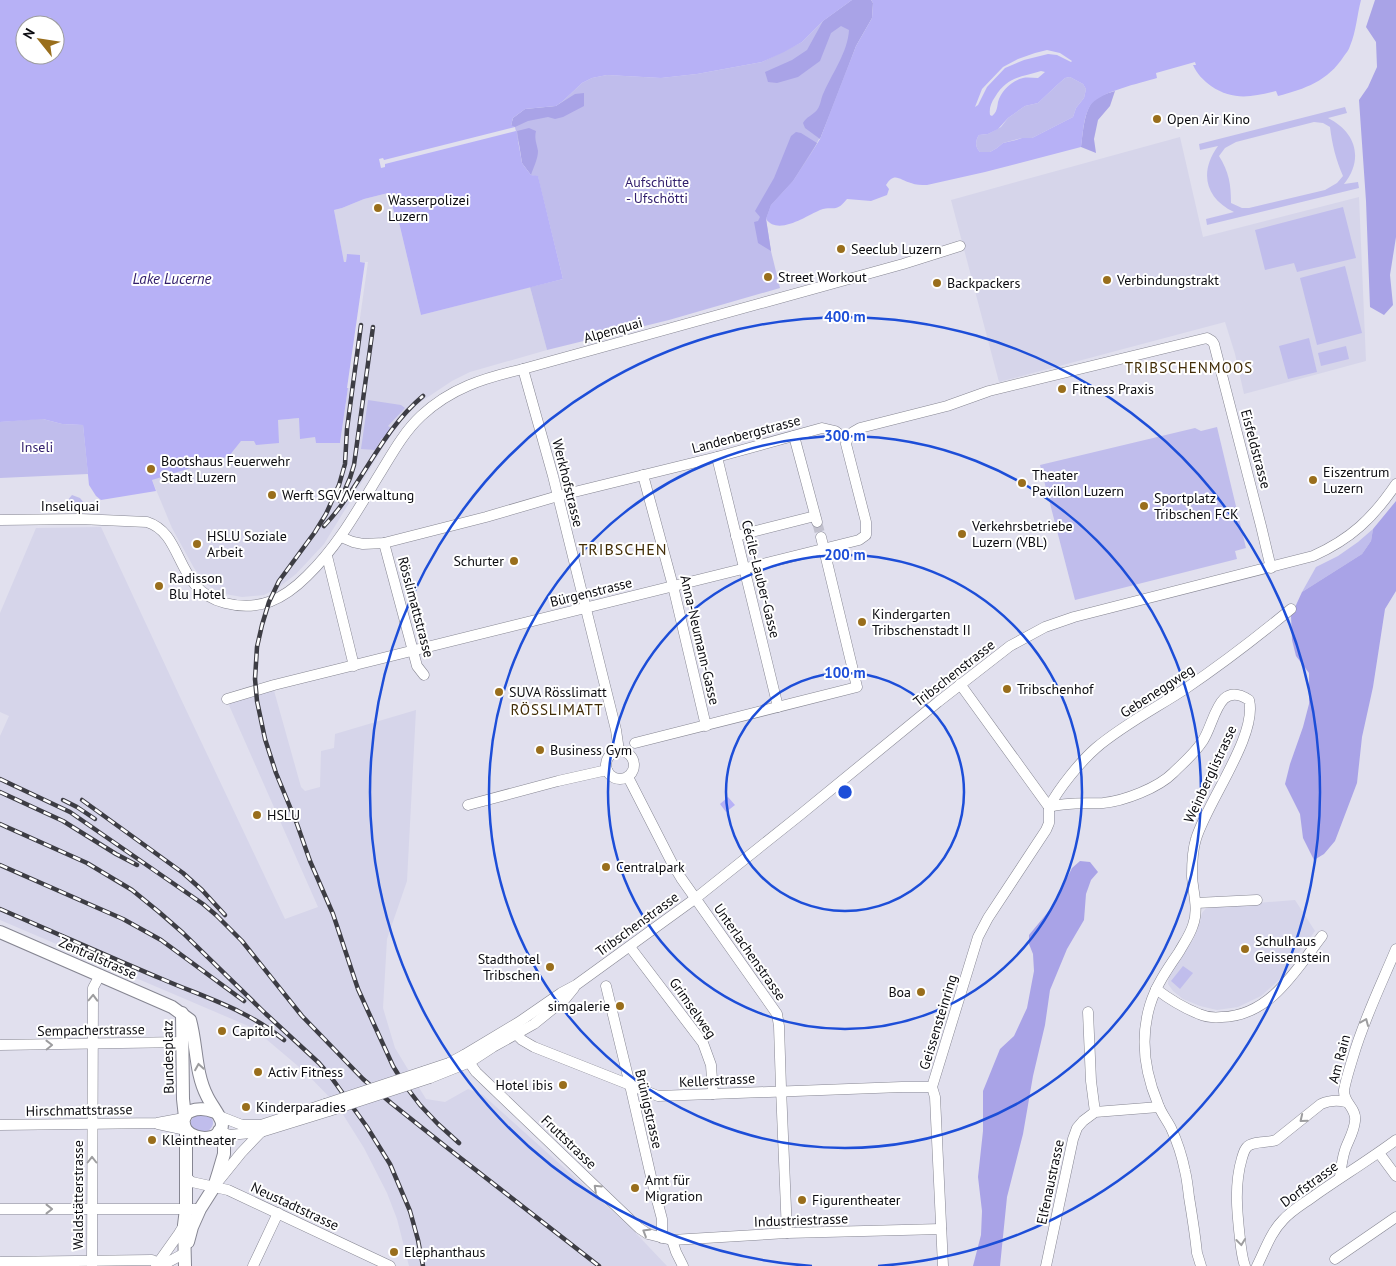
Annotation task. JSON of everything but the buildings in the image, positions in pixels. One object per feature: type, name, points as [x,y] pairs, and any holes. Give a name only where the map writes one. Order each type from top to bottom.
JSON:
[{"type":"main road","name":"Zentralstrasse","points":[[0,932],[182,1013]]},
{"type":"main road","name":"Bundesplatz","points":[[182,1013],[186,1177],[185,1260]]},
{"type":"main road","name":"Bundesplatz","points":[[182,1013],[190,1020],[201,1082],[222,1124],[219,1131],[213,1136],[201,1138],[191,1135],[185,1122]]},
{"type":"main road","points":[[185,1122],[193,1110],[197,1109],[208,1109],[217,1114]]},
{"type":"main road","name":"Bundesplatz","points":[[185,1260],[192,1227],[200,1209],[214,1187],[224,1154],[224,1139],[219,1131]]},
{"type":"street","name":"Alpenquai","points":[[141,521],[155,524],[167,535],[186,572],[197,588],[212,598],[226,603],[257,605],[280,598],[298,585],[327,556],[341,537],[398,444],[421,416],[445,397],[468,385],[490,377],[895,266],[960,246]]},
{"type":"street","name":"Eisfeldstrasse","points":[[847,440],[853,432],[860,428],[948,406],[989,391],[1204,338],[1209,339],[1214,344],[1262,526],[1271,568]]},
{"type":"street","name":"Werkhofstrasse","points":[[523,369],[558,496],[616,730],[619,751]]},
{"type":"street","name":"Landenbergstrasse","points":[[341,537],[363,544],[384,543],[822,428],[835,431],[847,440]]},
{"type":"street","points":[[736,536],[816,519],[794,436]]},
{"type":"street","name":"Bürgenstrasse","points":[[227,699],[859,540],[866,535],[866,522],[846,444],[847,440]]},
{"type":"street","name":"Cécile-Lauber-Gasse","points":[[717,457],[778,707]]},
{"type":"street","name":"Anna-Neumann-Gasse","points":[[643,475],[673,586],[706,726]]},
{"type":"street","name":"Tribschenstrasse","points":[[467,1058],[561,993],[576,985],[696,898],[960,684],[1018,641],[1045,627],[1074,617],[1313,556],[1340,542],[1361,526],[1377,510],[1396,484]]},
{"type":"street","name":"Inseliquai","points":[[0,520],[80,519],[141,521]]},
{"type":"street","points":[[635,743],[857,687],[821,537]]},
{"type":"street","name":"Rösslimattstrasse","points":[[384,543],[417,666],[424,675]]},
{"type":"street","points":[[327,556],[354,666]]},
{"type":"street","name":"Gebeneggweg","points":[[1049,807],[1060,790],[1095,748],[1228,660],[1292,609]]},
{"type":"street","points":[[960,684],[1049,807]]},
{"type":"street","name":"Weinberglistrasse","points":[[1049,807],[1124,800],[1162,781],[1202,742],[1211,726],[1219,704],[1225,697],[1233,694],[1242,695],[1249,700],[1251,708],[1250,717],[1231,768],[1205,816],[1194,846],[1192,876],[1196,913],[1193,925],[1188,937],[1156,989],[1150,1005],[1145,1038],[1145,1057],[1148,1074],[1159,1107],[1171,1128],[1186,1172],[1197,1253],[1201,1266]]},
{"type":"street","points":[[619,751],[629,754],[634,762],[634,770],[624,779],[612,776],[607,770],[609,757],[619,751]]},
{"type":"street","points":[[468,806],[558,780],[607,770]]},
{"type":"street","points":[[628,777],[672,863],[696,898]]},
{"type":"street","name":"Geissensteinring","points":[[943,1266],[935,1098],[932,1087],[978,937],[988,918],[1046,830],[1049,823],[1049,807]]},
{"type":"street","name":"Unterlachenstrasse","points":[[696,898],[777,1014],[787,1233]]},
{"type":"street","points":[[1196,903],[1257,900]]},
{"type":"street","points":[[1156,989],[1200,1015],[1221,1018],[1245,1014],[1263,1004],[1280,990],[1322,936]]},
{"type":"street","name":"Grimselweg","points":[[630,946],[703,1043],[711,1065],[712,1094]]},
{"type":"street","name":"Am Rain","points":[[1340,1177],[1340,1166],[1356,1116],[1354,1110],[1346,1102],[1344,1091],[1359,1035],[1396,949]]},
{"type":"street","name":"Waldstätterstrasse","points":[[92,1264],[93,988],[100,975]]},
{"type":"street","name":"Tribschenstrasse","points":[[327,1107],[428,1074],[448,1063],[467,1058],[516,1034],[534,1024],[565,999],[576,985]]},
{"type":"street","name":"Brünigstrasse","points":[[606,986],[667,1239]]},
{"type":"street","points":[[1088,1012],[1091,1078],[1096,1112],[1159,1107]]},
{"type":"street","name":"Kellerstrasse","points":[[516,1034],[534,1047],[658,1096],[932,1087]]},
{"type":"street","name":"Sempacherstrasse","points":[[0,1045],[183,1042]]},
{"type":"street","name":"Fruttstrasse","points":[[467,1058],[476,1072],[639,1228],[648,1234],[667,1239]]},
{"type":"street","points":[[1245,1266],[1237,1210],[1236,1187],[1240,1165],[1247,1146],[1269,1143],[1276,1140],[1321,1104],[1338,1100],[1346,1102]]},
{"type":"street","points":[[217,1114],[242,1125],[255,1126],[327,1107]]},
{"type":"street","name":"Bundesplatz","points":[[219,1131],[229,1135],[261,1132],[327,1107]]},
{"type":"street","name":"Elfenaustrasse","points":[[1046,1266],[1073,1139],[1077,1128],[1096,1112]]},
{"type":"street","name":"Hirschmattstrasse","points":[[0,1125],[185,1122]]},
{"type":"street","name":"Bundesplatz","points":[[214,1187],[241,1152],[261,1132]]},
{"type":"street","name":"Dorfstrasse","points":[[1257,1266],[1275,1230],[1283,1220],[1340,1177],[1396,1140]]},
{"type":"street","points":[[1379,1153],[1396,1176]]},
{"type":"street","name":"Neustadtstrasse","points":[[186,1177],[192,1182],[228,1190],[278,1213],[371,1262],[390,1266]]},
{"type":"street","points":[[0,1209],[200,1209]]},
{"type":"street","points":[[252,1266],[278,1213]]},
{"type":"street","points":[[1335,1259],[1396,1217]]},
{"type":"street","points":[[162,1265],[184,1225]]},
{"type":"street","name":"Industriestrasse","points":[[667,1239],[787,1233],[941,1229]]},
{"type":"street","points":[[667,1239],[676,1252],[682,1266]]},
{"type":"street","points":[[0,1262],[92,1264],[152,1260],[162,1265],[185,1260]]},
{"type":"shaded area","points":[[852,0],[871,0],[873,3],[872,18],[856,46],[820,139],[805,128],[803,123],[818,108],[843,54],[849,30],[841,26],[831,33],[820,61],[798,77],[777,83],[768,82],[765,72],[792,60],[807,50],[823,21]]},
{"type":"shaded area","points":[[1375,0],[1396,0],[1396,237],[1390,275],[1393,305],[1384,315],[1370,307],[1366,201],[1359,100],[1368,87],[1377,67],[1376,42],[1366,27]]},
{"type":"shaded area","points":[[1115,91],[1110,106],[1098,120],[1094,139],[1096,153],[1081,147],[1085,121],[1092,102],[1098,97]]},
{"type":"shaded area","points":[[584,93],[584,106],[563,117],[555,119],[548,117],[528,121],[515,127],[511,126],[513,118],[525,109],[556,106],[575,94]]},
{"type":"shaded area","points":[[529,128],[536,131],[535,139],[538,151],[531,175],[522,163],[517,131]]},
{"type":"shaded area","points":[[796,132],[817,143],[793,181],[771,205],[766,219],[771,251],[758,243],[754,222],[758,221],[760,217],[755,211],[774,178],[791,136]]},
{"type":"shaded area","points":[[1180,137],[1203,237],[1359,197],[1366,361],[1244,394],[1235,354],[1225,322],[999,382],[951,200]]},
{"type":"shaded area","points":[[388,193],[394,214],[397,214],[421,315],[530,287],[547,350],[470,372],[452,381],[419,403],[403,419],[387,441],[324,544],[296,574],[278,588],[264,595],[242,597],[217,591],[206,584],[194,568],[172,528],[152,480],[241,441],[254,441],[278,420],[299,418],[315,437],[316,443],[340,443],[366,263],[360,262],[347,254],[346,262],[344,263],[334,210]]},
{"type":"shaded area","points":[[1396,501],[1396,591],[1385,609],[1373,687],[1362,737],[1357,783],[1335,841],[1324,854],[1314,860],[1303,838],[1300,814],[1285,784],[1309,704],[1309,673],[1296,656],[1292,640],[1291,616],[1302,592],[1362,554],[1371,541],[1373,529]]},
{"type":"shaded area","points":[[101,527],[285,919],[318,907],[228,703],[273,687],[301,787],[305,791],[320,787],[321,751],[334,748],[335,734],[416,710],[407,881],[387,939],[383,1008],[395,1048],[426,1099],[445,1102],[468,1089],[483,1095],[630,1227],[667,1266],[409,1266],[397,1219],[387,1193],[364,1148],[337,1105],[305,1072],[253,1028],[0,920],[0,736],[9,716],[0,712],[0,613],[36,528]]},
{"type":"shaded area","points":[[1080,861],[1090,862],[1098,872],[1091,880],[1086,894],[1084,920],[1067,949],[1050,990],[1045,1025],[1033,1076],[1023,1134],[1007,1197],[1000,1266],[973,1266],[981,1235],[982,1211],[978,1177],[983,1131],[983,1091],[1000,1049],[1014,1036],[1027,1008],[1034,971],[1029,935],[1053,906],[1072,868]]},
{"type":"shaded area","name":"Schulhaus Geissenstein","points":[[1295,900],[1315,931],[1278,981],[1261,996],[1238,1007],[1217,1010],[1183,999],[1168,984],[1169,974],[1193,940],[1202,913],[1207,907]]},
{"type":"green space","name":"Aufschütte - Ufschötti","points":[[852,0],[871,0],[834,105],[819,139],[807,160],[766,219],[780,288],[669,320],[547,350],[530,287],[563,279],[538,177],[531,175],[511,122],[556,106],[582,83],[592,78],[607,75],[661,78],[697,74],[762,62],[802,42],[823,21]]},
{"type":"green space","points":[[1070,77],[1083,84],[1086,89],[1084,98],[1076,108],[1073,117],[1032,138],[1022,138],[1003,143],[990,152],[980,152],[978,150],[976,144],[979,135],[988,134],[1001,127],[1008,118],[1025,106],[1038,103],[1065,78]]},
{"type":"green space","points":[[1345,107],[1347,113],[1328,118],[1338,124],[1351,138],[1355,156],[1354,165],[1344,184],[1358,182],[1359,188],[1207,225],[1206,219],[1234,212],[1217,199],[1211,192],[1208,183],[1208,165],[1218,146],[1200,150],[1199,144]],"holes":[[[1314,122],[1323,123],[1330,127],[1338,164],[1343,176],[1337,183],[1325,190],[1249,208],[1242,208],[1231,203],[1229,178],[1219,156],[1225,148],[1236,142]]]},
{"type":"green space","points":[[1343,207],[1356,258],[1297,272],[1294,263],[1265,270],[1255,230]]},
{"type":"green space","points":[[1345,266],[1362,333],[1317,345],[1300,278]]},
{"type":"green space","points":[[1309,338],[1317,372],[1288,379],[1279,346]]},
{"type":"green space","points":[[1346,346],[1349,359],[1321,366],[1318,353]]},
{"type":"green space","points":[[368,400],[401,405],[405,408],[388,426],[394,430],[387,441],[382,438],[375,450],[361,449]]},
{"type":"green space","name":"Inseli","points":[[35,419],[62,424],[83,425],[88,474],[0,478],[0,422]]},
{"type":"green space","name":"Sportplatz Tribschen FCK","points":[[1217,427],[1246,548],[1235,551],[1237,559],[1075,600],[1040,465],[1195,428],[1201,431]]},
{"type":"green space","points":[[72,495],[80,498],[84,503],[77,506],[62,507]]},
{"type":"green space","points":[[1373,529],[1371,541],[1362,554],[1302,592],[1316,567],[1338,556]]},
{"type":"green space","points":[[1183,966],[1193,973],[1180,989],[1171,981]]},
{"type":"green space","points":[[196,1115],[212,1118],[213,1124],[210,1129],[201,1132],[192,1128],[192,1120]]},
{"type":"water","name":"Lake Lucerne","points":[[0,0],[852,0],[823,21],[802,42],[762,62],[697,74],[661,78],[607,75],[592,78],[582,83],[556,106],[525,109],[513,118],[511,125],[516,129],[522,163],[531,175],[538,176],[563,279],[421,315],[397,214],[395,215],[388,193],[334,210],[344,262],[346,262],[347,254],[360,255],[360,262],[366,263],[340,443],[316,443],[315,437],[300,439],[299,418],[278,420],[279,443],[256,445],[254,441],[241,441],[229,456],[152,480],[156,491],[101,500],[89,485],[83,425],[62,424],[43,419],[0,422]]},
{"type":"water","points":[[871,0],[1361,0],[1350,47],[1331,72],[1307,87],[1278,96],[1276,91],[1251,96],[1235,96],[1219,91],[1211,86],[1196,71],[1193,65],[1196,65],[1195,62],[1156,73],[1157,78],[1110,92],[1095,101],[1090,106],[1086,116],[1081,147],[927,185],[915,184],[895,177],[886,185],[889,189],[887,195],[871,201],[847,199],[837,208],[820,210],[792,223],[778,226],[771,224],[766,219],[771,205],[793,181],[820,139],[856,46],[872,18],[873,3]],"holes":[[[1041,71],[1045,72],[1038,78],[1023,78],[1014,81],[1007,87],[999,98],[995,113],[992,116],[990,115],[992,101],[1004,85],[1015,79]],[[1070,77],[1083,84],[1086,89],[1084,98],[1076,108],[1073,117],[1032,138],[1022,138],[1003,143],[990,152],[980,152],[978,150],[976,144],[979,135],[988,134],[998,129],[1008,118],[1025,106],[1038,103],[1065,78]]]},
{"type":"water","points":[[728,797],[735,805],[726,812],[720,804]]},
{"type":"pier","points":[[1047,50],[1060,53],[1072,61],[1057,55],[1048,54],[1024,60],[1005,68],[987,87],[978,105],[975,107],[982,89],[1003,67],[1018,59]]},
{"type":"pier","points":[[515,127],[516,131],[385,164],[385,167],[381,168],[379,159],[383,158],[384,160]]},
{"type":"pier","points":[[365,262],[368,262],[350,388],[347,388]]},
{"type":"tunnel","points":[[817,522],[821,537]]},
{"type":"railway","points":[[361,325],[347,429],[345,464],[339,485],[326,514],[279,581],[269,602],[257,647],[255,679],[257,701],[265,739],[276,773],[333,914],[358,989],[393,1066],[420,1105],[459,1143]]},
{"type":"railway","points":[[340,501],[354,465],[373,327]]},
{"type":"railway","points":[[324,526],[349,494],[395,426],[423,396]]},
{"type":"railway","points":[[0,779],[70,812],[203,904],[242,941],[302,1016],[363,1079],[445,1146],[599,1266]]},
{"type":"railway","points":[[0,792],[63,821],[137,865]]},
{"type":"railway","points":[[63,800],[95,819]]},
{"type":"railway","points":[[82,800],[183,873],[225,915]]},
{"type":"railway","points":[[0,824],[87,863],[132,890],[183,933],[319,1063],[367,1127],[390,1164],[410,1211],[423,1266]]},
{"type":"railway","points":[[0,865],[123,919],[161,940],[244,1001]]},
{"type":"railway","points":[[0,909],[225,1005],[255,1020],[284,1040]]},
{"type":"place","name":"Open Air Kino","points":[[1157,119]]},
{"type":"place","name":"Wasserpolizei Luzern","points":[[378,208]]},
{"type":"place","name":"Seeclub Luzern","points":[[841,249]]},
{"type":"place","name":"Street Workout","points":[[768,277]]},
{"type":"place","name":"Verbindungstrakt","points":[[1107,280]]},
{"type":"place","name":"Backpackers","points":[[937,283]]},
{"type":"place","name":"Fitness Praxis","points":[[1062,389]]},
{"type":"place","name":"Bootshaus Feuerwehr Stadt Luzern","points":[[151,469]]},
{"type":"place","name":"Eiszentrum Luzern","points":[[1313,480]]},
{"type":"place","name":"Theater Pavillon Luzern","points":[[1022,483]]},
{"type":"place","name":"Werft SGV/Verwaltung","points":[[272,495]]},
{"type":"place","name":"Sportplatz Tribschen FCK","points":[[1144,506]]},
{"type":"place","name":"Verkehrsbetriebe Luzern (VBL)","points":[[962,534]]},
{"type":"place","name":"HSLU Soziale Arbeit","points":[[197,544]]},
{"type":"place","name":"Schurter","points":[[514,561]]},
{"type":"place","name":"Radisson Blu Hotel","points":[[159,586]]},
{"type":"place","name":"Kindergarten Tribschenstadt II","points":[[862,622]]},
{"type":"place","name":"Tribschenhof","points":[[1007,689]]},
{"type":"place","name":"SUVA Rösslimatt","points":[[499,692]]},
{"type":"place","name":"Business Gym","points":[[540,750]]},
{"type":"place","name":"HSLU","points":[[257,815]]},
{"type":"place","name":"Centralpark","points":[[606,867]]},
{"type":"place","name":"Schulhaus Geissenstein","points":[[1245,949]]},
{"type":"place","name":"Stadthotel Tribschen","points":[[550,967]]},
{"type":"place","name":"Boa","points":[[921,992]]},
{"type":"place","name":"simgalerie","points":[[620,1006]]},
{"type":"place","name":"Capitol","points":[[222,1031]]},
{"type":"place","name":"Activ Fitness","points":[[258,1072]]},
{"type":"place","name":"Hotel ibis","points":[[563,1085]]},
{"type":"place","name":"Kinderparadies","points":[[246,1107]]},
{"type":"place","name":"Kleintheater","points":[[152,1140]]},
{"type":"place","name":"Amt für Migration","points":[[635,1188]]},
{"type":"place","name":"Figurentheater","points":[[802,1200]]},
{"type":"place","name":"Elephanthaus","points":[[394,1252]]},
{"type":"district","name":"TRIBSCHENMOOS","points":[[1189,368]]},
{"type":"district","name":"TRIBSCHEN","points":[[623,549]]},
{"type":"district","name":"RÖSSLIMATT","points":[[557,710]]}]
